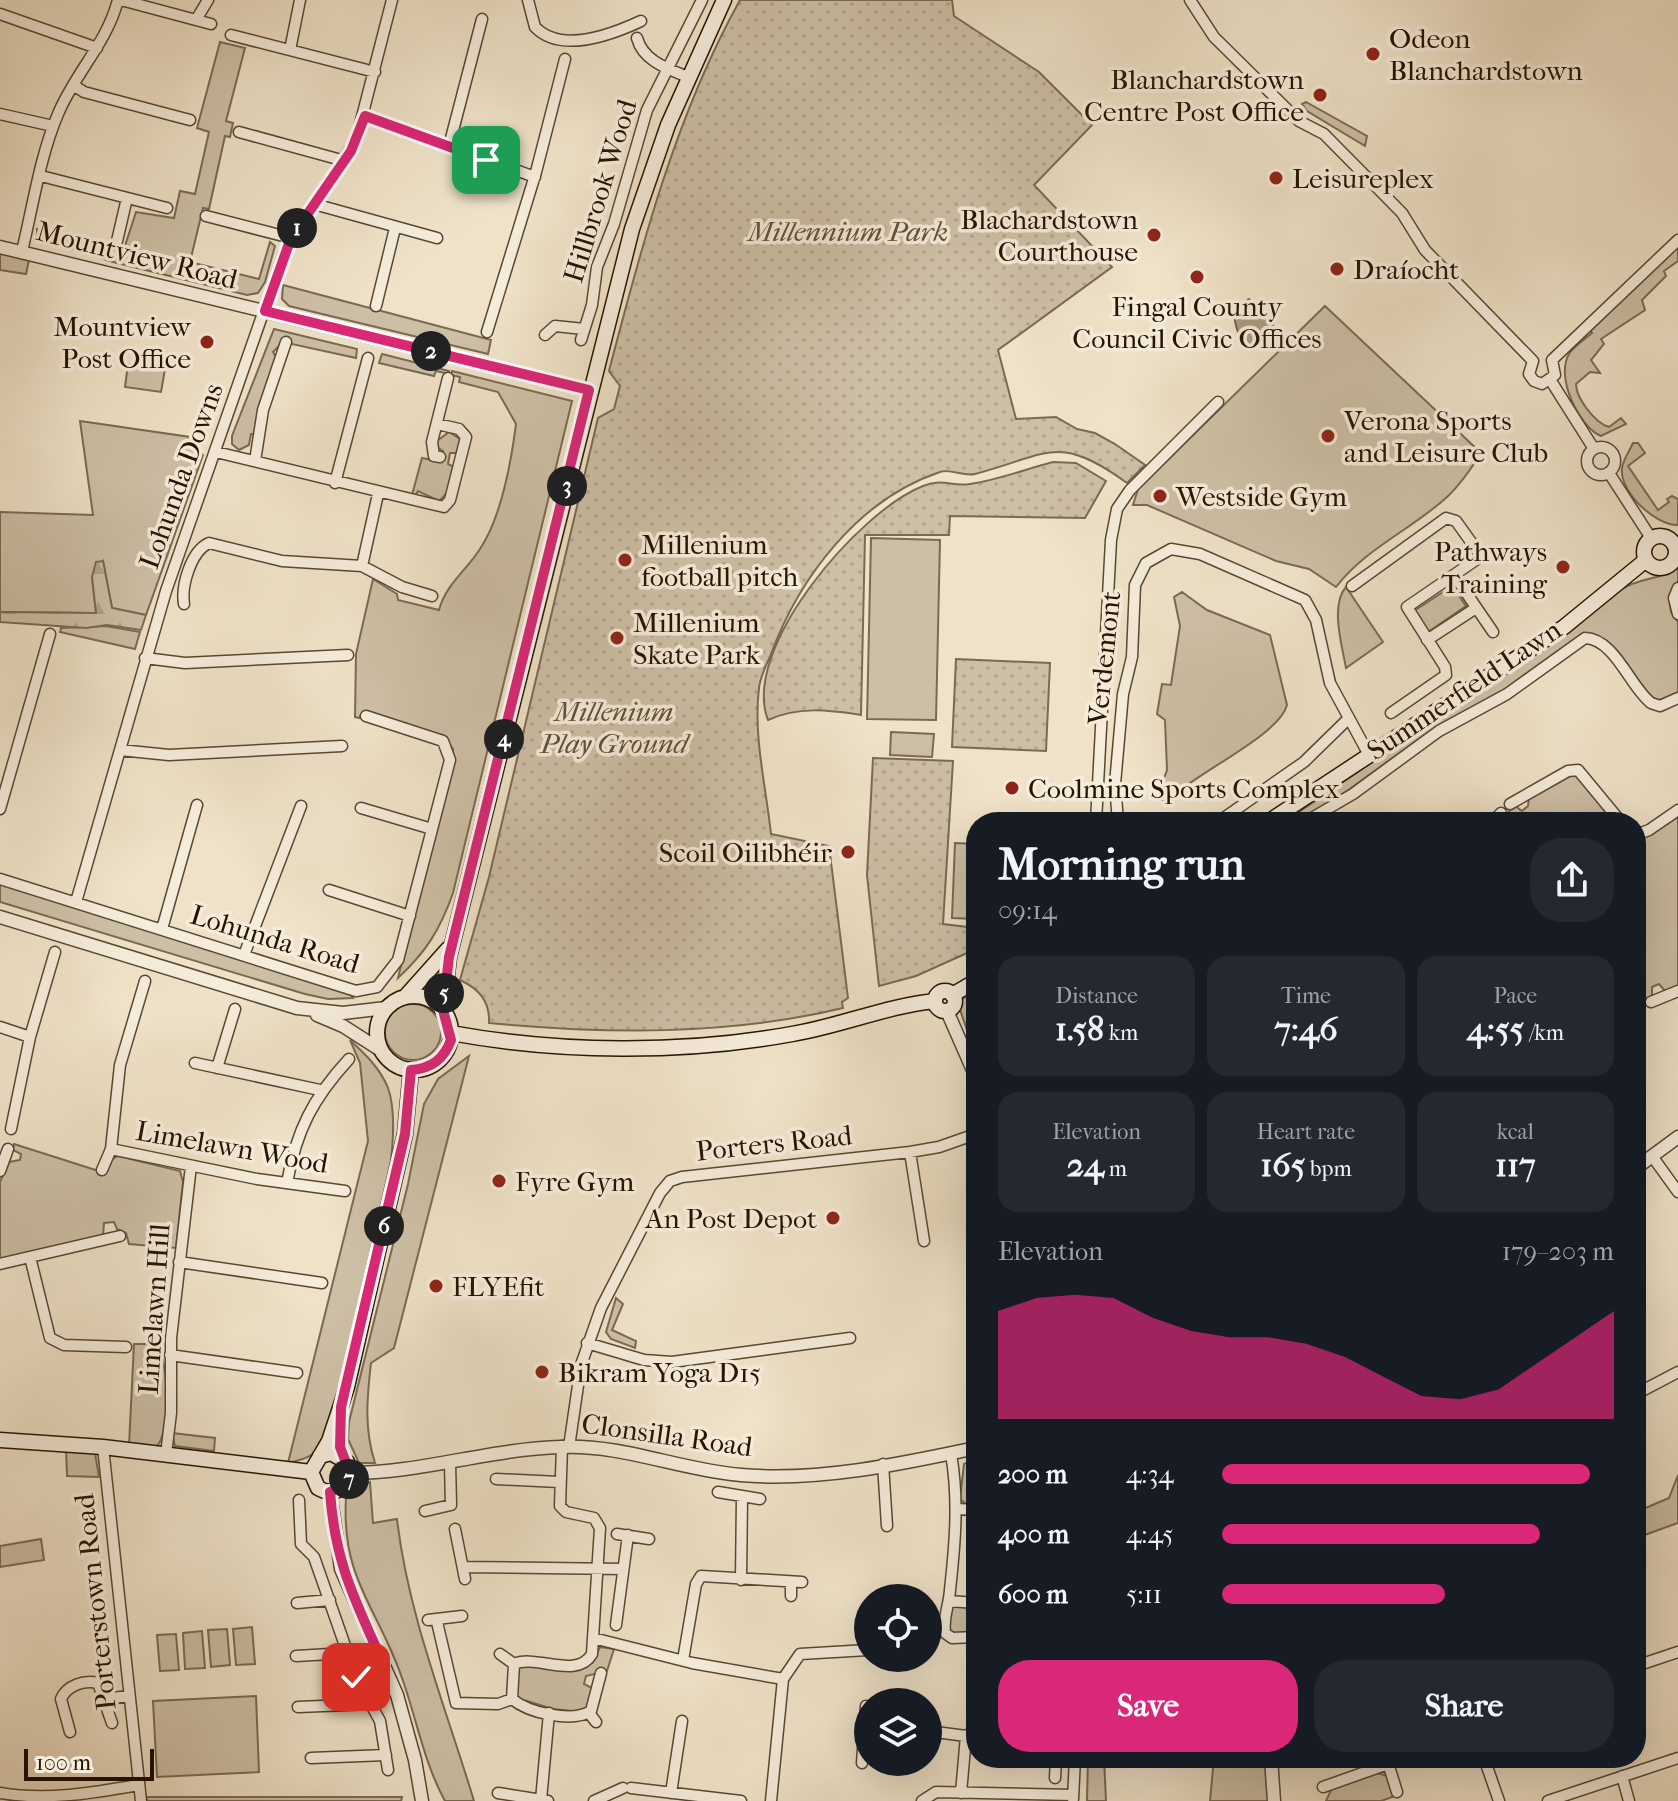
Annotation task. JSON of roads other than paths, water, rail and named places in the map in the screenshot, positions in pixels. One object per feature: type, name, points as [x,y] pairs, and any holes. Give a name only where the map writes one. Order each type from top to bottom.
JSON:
[{"type":"main road","points":[[454,938],[438,964],[406,996],[386,1008],[377,1028],[382,1051],[389,1061],[411,1070],[432,1065],[441,1059],[451,1033],[443,1010],[454,938],[589,390],[635,220],[688,77],[724,0]]},
{"type":"main road","points":[[1666,537],[1676,543],[1676,554],[1666,567],[1655,567],[1646,560],[1645,546],[1651,538],[1666,537]]},
{"type":"main road","points":[[1283,812],[1564,627],[1646,560]]},
{"type":"main road","points":[[451,1033],[592,1046],[726,1043],[941,1006],[943,991],[952,995],[966,987]]},
{"type":"main road","points":[[406,996],[427,998],[443,1010]]},
{"type":"main road","points":[[311,1472],[329,1442],[341,1407],[405,1134],[411,1070]]},
{"type":"main road","points":[[311,1472],[318,1488],[330,1492],[346,1485],[350,1473],[339,1439],[341,1407]]},
{"type":"main road","points":[[0,1440],[103,1447],[311,1472]]},
{"type":"main road","points":[[320,1456],[331,1453],[343,1457]]},
{"type":"street","points":[[22,251],[53,126],[73,85],[111,23],[120,0],[211,24]]},
{"type":"street","points":[[196,20],[208,0]]},
{"type":"street","points":[[290,50],[300,0]]},
{"type":"street","name":"Lohunda Downs","points":[[76,902],[145,658],[265,311],[291,238],[345,161],[365,116],[392,0]]},
{"type":"street","points":[[528,0],[535,27],[557,41],[576,41],[641,21]]},
{"type":"street","points":[[1190,0],[1214,37],[1299,121],[1320,130],[1402,213],[1425,250],[1533,361]]},
{"type":"street","name":"Hillbrook Wood","points":[[545,335],[555,326],[582,335],[590,312],[597,267],[630,174],[638,137],[697,2]]},
{"type":"street","points":[[0,14],[97,48]]},
{"type":"street","points":[[449,146],[482,19]]},
{"type":"street","points":[[231,35],[375,72]]},
{"type":"street","points":[[637,38],[644,52],[688,77]]},
{"type":"street","points":[[487,332],[535,177],[565,59]]},
{"type":"street","points":[[73,85],[84,92],[190,120]]},
{"type":"street","points":[[0,114],[53,126]]},
{"type":"street","points":[[365,116],[535,177]]},
{"type":"street","points":[[239,132],[345,161]]},
{"type":"street","points":[[41,176],[167,208]]},
{"type":"street","points":[[117,241],[127,198]]},
{"type":"street","points":[[314,204],[437,238]]},
{"type":"street","points":[[206,216],[291,238]]},
{"type":"street","points":[[376,306],[395,228]]},
{"type":"street","points":[[1552,360],[1678,240]]},
{"type":"street","name":"Mountview Road","points":[[0,247],[589,390]]},
{"type":"street","points":[[255,461],[263,410],[278,353],[286,342]]},
{"type":"street","points":[[1551,381],[1538,383],[1531,378],[1529,369],[1533,361],[1540,357],[1552,360]]},
{"type":"street","points":[[335,483],[368,358]]},
{"type":"street","points":[[1551,381],[1556,371],[1552,360]]},
{"type":"street","points":[[440,457],[434,456],[433,450],[448,378]]},
{"type":"street","points":[[1551,381],[1594,449]]},
{"type":"street","points":[[1097,812],[1111,540],[1117,509],[1141,477],[1218,402]]},
{"type":"street","points":[[216,452],[439,508],[450,500],[466,437],[459,429],[437,424]]},
{"type":"street","points":[[1603,447],[1612,452],[1615,464],[1609,473],[1599,475],[1589,467],[1587,458],[1594,449],[1603,447]]},
{"type":"street","points":[[1609,473],[1651,538]]},
{"type":"street","points":[[362,566],[378,494]]},
{"type":"street","points":[[1352,586],[1446,518],[1456,521],[1484,555],[1407,607],[1445,667],[1446,675],[1391,713]]},
{"type":"street","points":[[184,604],[182,594],[201,548],[209,543],[282,561],[362,566],[402,587],[432,596]]},
{"type":"street","name":"Verdemont","points":[[1117,812],[1115,784],[1123,694],[1132,657],[1135,585],[1142,568],[1158,554],[1171,549],[1193,551],[1305,600],[1316,620],[1326,673],[1369,755]]},
{"type":"street","points":[[1454,575],[1493,632]]},
{"type":"street","points":[[1678,588],[1674,598],[1678,614]]},
{"type":"street","points":[[1427,640],[1476,608]]},
{"type":"street","points":[[0,809],[50,634]]},
{"type":"street","name":"Summerfield Lawn","points":[[1322,812],[1353,794],[1431,736],[1511,692],[1585,638],[1592,639],[1613,655],[1649,702],[1660,706],[1678,698]]},
{"type":"street","points":[[145,658],[189,663],[348,655]]},
{"type":"street","name":"Lohunda Road","points":[[0,879],[366,991],[389,977],[398,960],[450,760],[443,741],[366,716]]},
{"type":"street","points":[[1232,812],[1304,762],[1348,719]]},
{"type":"street","points":[[120,750],[169,755],[342,746]]},
{"type":"street","points":[[1510,804],[1568,771],[1578,770],[1613,812]]},
{"type":"street","points":[[162,929],[197,805]]},
{"type":"street","points":[[244,955],[301,806]]},
{"type":"street","points":[[361,808],[432,829]]},
{"type":"street","points":[[1646,831],[1678,810]]},
{"type":"street","points":[[329,890],[410,916]]},
{"type":"street","points":[[0,917],[307,1011],[343,1026],[382,1051]]},
{"type":"street","points":[[11,1129],[30,1037],[55,952]]},
{"type":"street","points":[[102,1170],[111,1149],[118,1073],[145,981]]},
{"type":"street","points":[[1651,1002],[1678,991]]},
{"type":"street","points":[[941,1006],[966,1057]]},
{"type":"street","points":[[307,1011],[343,1013],[386,1008]]},
{"type":"street","points":[[217,1068],[235,1009]]},
{"type":"street","points":[[0,1027],[30,1037]]},
{"type":"street","points":[[287,1183],[295,1145],[320,1090],[349,1059]]},
{"type":"street","points":[[195,1063],[320,1090]]},
{"type":"street","name":"Porters Road","points":[[559,1482],[587,1343],[622,1265],[660,1193],[670,1181],[682,1177],[910,1152],[966,1137]]},
{"type":"street","points":[[1646,1160],[1678,1137]]},
{"type":"street","points":[[0,1171],[8,1149]]},
{"type":"street","name":"Limelawn Wood","points":[[111,1149],[191,1166],[345,1191]]},
{"type":"street","points":[[910,1152],[924,1241]]},
{"type":"street","points":[[1652,1156],[1678,1192]]},
{"type":"street","name":"Limelawn Hill","points":[[166,1454],[172,1410],[170,1355],[191,1166]]},
{"type":"street","points":[[0,1264],[116,1236],[109,1225]]},
{"type":"street","points":[[30,1257],[50,1338],[64,1345],[126,1347]]},
{"type":"street","points":[[179,1262],[322,1283]]},
{"type":"street","points":[[587,1343],[644,1360],[672,1362],[850,1338]]},
{"type":"street","points":[[170,1355],[297,1373]]},
{"type":"street","points":[[1646,1389],[1678,1372]]},
{"type":"street","name":"Clonsilla Road","points":[[350,1473],[450,1463],[566,1446],[635,1455],[741,1475],[795,1475],[966,1450]]},
{"type":"street","name":"Porterstown Road","points":[[103,1447],[141,1801]]},
{"type":"street","points":[[951,1454],[957,1509],[949,1601],[943,1615],[945,1635],[966,1637]]},
{"type":"street","points":[[425,1511],[451,1505],[450,1463]]},
{"type":"street","points":[[883,1464],[887,1526]]},
{"type":"street","points":[[500,1476],[559,1482],[562,1510],[589,1516],[599,1525],[592,1654],[583,1663],[560,1665],[523,1660],[514,1664]]},
{"type":"street","points":[[330,1492],[341,1569],[383,1663],[410,1742],[422,1801]]},
{"type":"street","points":[[718,1492],[760,1499]]},
{"type":"street","points":[[741,1580],[742,1497]]},
{"type":"street","points":[[299,1500],[301,1544],[314,1557],[356,1677],[380,1721],[388,1770]]},
{"type":"street","points":[[957,1509],[966,1509]]},
{"type":"street","points":[[455,1529],[465,1579]]},
{"type":"street","points":[[632,1615],[617,1619],[623,1569],[622,1534],[649,1539]]},
{"type":"street","points":[[464,1567],[623,1569]]},
{"type":"street","points":[[683,1660],[699,1578],[796,1582],[791,1596]]},
{"type":"street","points":[[297,1603],[330,1600]]},
{"type":"street","points":[[949,1601],[966,1602]]},
{"type":"street","points":[[462,1616],[433,1621],[456,1703],[502,1703],[512,1699],[549,1713],[592,1717],[596,1678]]},
{"type":"street","points":[[593,1638],[683,1660],[783,1679]]},
{"type":"street","points":[[771,1801],[783,1679],[800,1654],[854,1651]]},
{"type":"street","points":[[1646,1659],[1678,1652]]},
{"type":"street","points":[[296,1656],[347,1653]]},
{"type":"street","points":[[500,1654],[514,1664]]},
{"type":"street","points":[[356,1677],[383,1663]]},
{"type":"street","points":[[512,1699],[514,1664]]},
{"type":"street","points":[[70,1732],[61,1699],[67,1689],[93,1681],[98,1683],[112,1723]]},
{"type":"street","points":[[104,1699],[129,1696]]},
{"type":"street","points":[[298,1707],[371,1704]]},
{"type":"street","points":[[541,1800],[549,1713]]},
{"type":"street","points":[[671,1793],[682,1721]]},
{"type":"street","points":[[942,1732],[966,1733]]},
{"type":"street","points":[[311,1758],[386,1755]]},
{"type":"street","points":[[1548,1801],[1678,1758]]},
{"type":"street","points":[[961,1793],[966,1763]]},
{"type":"street","points":[[1055,1778],[1056,1768]]},
{"type":"street","points":[[922,1801],[936,1792],[1073,1798],[1074,1768]]},
{"type":"street","points":[[1272,1768],[1274,1801]]},
{"type":"street","points":[[1323,1787],[1370,1768]]},
{"type":"street","points":[[1389,1768],[1397,1792]]},
{"type":"street","points":[[1487,1768],[1499,1801]]},
{"type":"street","points":[[1622,1776],[1629,1801]]},
{"type":"street","points":[[0,1793],[28,1799],[80,1795],[138,1785]]},
{"type":"street","points":[[594,1801],[627,1788],[741,1801]]},
{"type":"street","points":[[498,1793],[548,1801]]},
{"type":"water","points":[[1249,299],[1273,325],[1248,348],[1237,330],[1234,309],[1251,309],[1246,301]]},
{"type":"place","name":"Odeon Blanchardstown","points":[[1373,54]]},
{"type":"place","name":"Blanchardstown Centre Post Office","points":[[1320,95]]},
{"type":"place","name":"Leisureplex","points":[[1276,178]]},
{"type":"place","name":"Blachardstown Courthouse","points":[[1154,235]]},
{"type":"place","name":"Draíocht","points":[[1337,269]]},
{"type":"place","name":"Fingal County Council Civic Offices","points":[[1197,277]]},
{"type":"place","name":"Mountview Post Office","points":[[207,342]]},
{"type":"place","name":"Verona Sports and Leisure Club","points":[[1328,436]]},
{"type":"place","name":"Westside Gym","points":[[1160,496]]},
{"type":"place","name":"Millenium football pitch","points":[[625,560]]},
{"type":"place","name":"Pathways Training","points":[[1563,567]]},
{"type":"place","name":"Millenium Skate Park","points":[[617,638]]},
{"type":"place","name":"Coolmine Sports Complex","points":[[1012,788]]},
{"type":"place","name":"Scoil Oilibhéir","points":[[848,852]]},
{"type":"place","name":"Fyre Gym","points":[[499,1181]]},
{"type":"place","name":"An Post Depot","points":[[833,1218]]},
{"type":"place","name":"FLYEfit","points":[[436,1286]]},
{"type":"place","name":"Bikram Yoga D15","points":[[542,1372]]},
{"type":"park label","name":"Millennium Park","points":[[848,231]]},
{"type":"park label","name":"Millenium Play Ground","points":[[614,727]]}]
